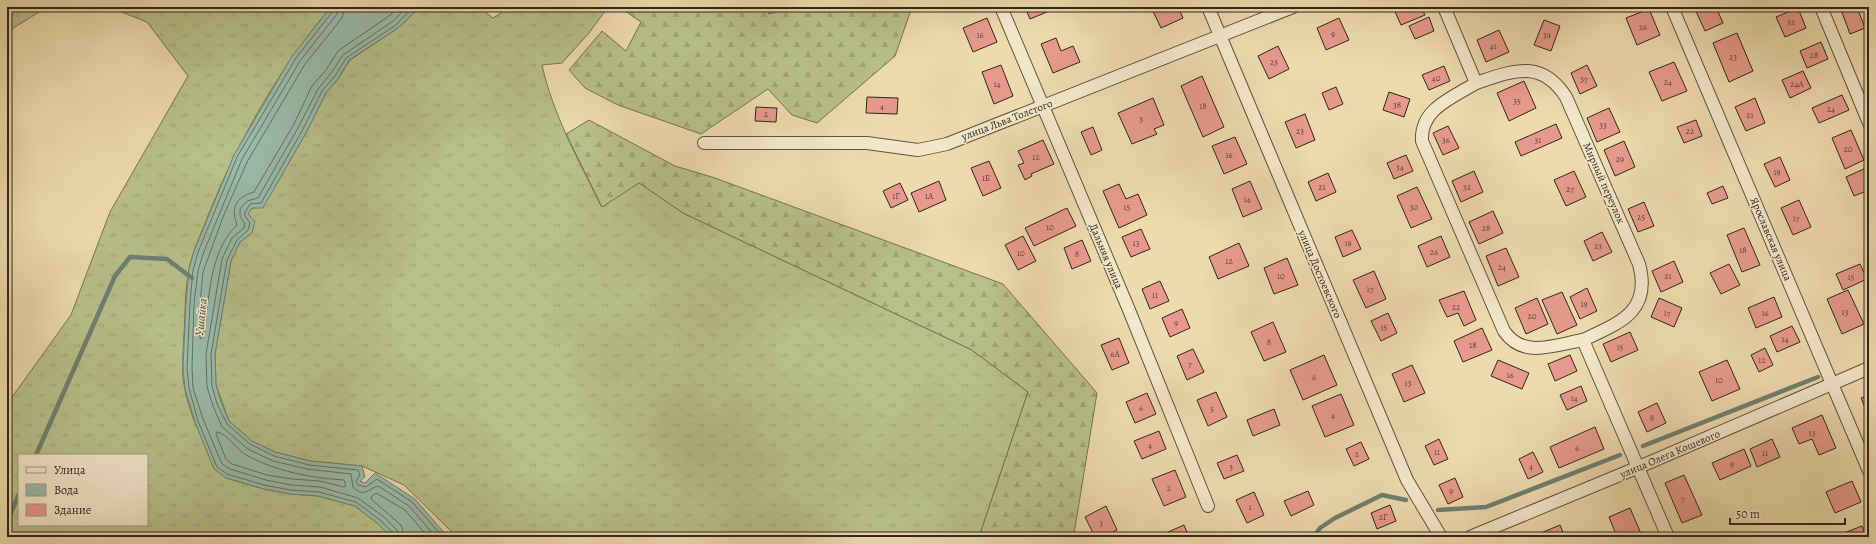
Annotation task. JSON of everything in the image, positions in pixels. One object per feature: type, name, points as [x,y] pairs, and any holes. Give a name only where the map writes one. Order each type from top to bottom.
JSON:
[{"type":"street","name":"Дальняя улица","points":[[1001,7],[1129,310],[1208,506]]},
{"type":"street","name":"улица Достоевского","points":[[1208,7],[1407,480],[1441,537]]},
{"type":"street","name":"улица Льва Толстого","points":[[704,143],[868,143],[918,150],[947,144],[1293,7]]},
{"type":"street","points":[[1444,7],[1476,83]]},
{"type":"street","name":"Ярославская улица","points":[[1672,7],[1869,471]]},
{"type":"street","points":[[1821,7],[1869,123]]},
{"type":"street","name":"Мирный переулок","points":[[1524,70],[1537,72],[1549,77],[1559,86],[1566,97],[1639,264],[1642,276],[1642,290],[1638,302],[1631,313],[1621,322],[1583,340],[1527,348],[1517,345],[1509,339],[1504,331],[1422,141],[1421,131],[1424,122],[1430,113],[1476,83],[1510,72],[1524,70]]},
{"type":"street","points":[[1583,340],[1668,537]]},
{"type":"street","name":"улица Олега Кошевого","points":[[1470,537],[1639,467],[1869,368]]},
{"type":"green space","points":[[7,7],[47,7],[7,32]]},
{"type":"green space","points":[[109,7],[331,7],[293,56],[260,109],[231,164],[194,251],[190,263],[185,302],[183,377],[188,402],[196,425],[226,478],[264,489],[290,494],[318,496],[355,506],[377,523],[391,537],[7,537],[7,404],[71,315],[110,212],[188,76],[147,22]]},
{"type":"green space","points":[[418,7],[484,7],[486,13],[493,18],[501,13],[500,7],[608,7],[589,33],[562,63],[542,65],[560,120],[601,206],[639,182],[683,213],[972,350],[1028,392],[979,537],[452,537],[454,534],[404,485],[362,466],[310,461],[275,452],[252,441],[229,421],[216,385],[215,354],[231,261],[240,242],[252,233],[248,214],[252,208],[263,207],[307,131],[326,93],[338,79],[350,60],[398,28],[413,14]]},
{"type":"green space","points":[[623,7],[767,7],[769,14],[793,7],[912,7],[895,56],[817,123],[792,115],[768,89],[701,134],[618,105],[585,88],[569,70],[602,31],[626,51],[641,22],[622,9]]},
{"type":"green space","points":[[589,120],[675,166],[715,178],[1003,284],[1097,393],[1074,534],[1071,537],[979,537],[1028,392],[972,350],[683,213],[639,183],[602,207],[566,134]]},
{"type":"water","name":"Ушайка","points":[[331,7],[418,7],[413,14],[398,28],[349,60],[338,79],[326,93],[307,131],[263,208],[252,208],[248,214],[255,221],[252,233],[240,242],[231,261],[215,354],[216,385],[229,421],[252,441],[275,452],[310,461],[362,466],[365,477],[360,481],[365,483],[375,473],[415,499],[448,537],[391,537],[377,523],[355,506],[318,496],[290,494],[264,489],[226,478],[214,469],[195,422],[185,389],[183,368],[186,302],[189,269],[194,251],[234,155],[292,56]]},
{"type":"water","points":[[767,7],[793,7],[769,14]]},
{"type":"building","points":[[1025,7],[1053,7],[1054,9],[1030,19]]},
{"type":"building","points":[[1151,7],[1178,7],[1183,18],[1161,28]]},
{"type":"building","points":[[1393,7],[1421,7],[1425,15],[1401,25]]},
{"type":"building","points":[[1694,7],[1716,7],[1723,23],[1705,31]]},
{"type":"building","points":[[1840,7],[1857,7],[1865,28],[1850,34]]},
{"type":"building","points":[[1798,8],[1806,28],[1785,37],[1776,17]]},
{"type":"building","points":[[1649,9],[1660,35],[1637,45],[1626,18]]},
{"type":"building","points":[[1429,17],[1434,31],[1415,39],[1409,26]]},
{"type":"building","points":[[987,18],[997,42],[973,52],[963,28]]},
{"type":"building","points":[[1339,18],[1349,40],[1326,50],[1317,28]]},
{"type":"building","points":[[1544,20],[1560,26],[1551,51],[1534,45]]},
{"type":"building","points":[[1499,30],[1509,52],[1486,62],[1477,40]]},
{"type":"building","points":[[1737,33],[1753,71],[1729,82],[1713,43]]},
{"type":"building","points":[[1056,38],[1061,51],[1073,46],[1080,62],[1053,73],[1041,44]]},
{"type":"building","points":[[1821,42],[1828,59],[1807,68],[1800,51]]},
{"type":"building","points":[[1278,46],[1289,69],[1269,79],[1258,56]]},
{"type":"building","points":[[1674,62],[1687,91],[1662,101],[1649,72]]},
{"type":"building","points":[[1001,65],[1013,96],[994,104],[982,72]]},
{"type":"building","points":[[1587,65],[1597,86],[1580,94],[1571,73]]},
{"type":"building","points":[[1444,66],[1450,81],[1429,90],[1422,75]]},
{"type":"building","points":[[1803,71],[1811,88],[1790,98],[1782,80]]},
{"type":"building","points":[[1202,76],[1224,127],[1203,137],[1181,86]]},
{"type":"building","points":[[1524,81],[1536,108],[1509,121],[1497,93]]},
{"type":"building","points":[[1336,87],[1343,104],[1329,110],[1322,93]]},
{"type":"building","points":[[1389,92],[1410,99],[1404,117],[1383,110]]},
{"type":"building","points":[[1842,95],[1849,110],[1819,123],[1812,108]]},
{"type":"building","points":[[867,97],[898,98],[897,114],[866,113]]},
{"type":"building","points":[[1153,98],[1164,125],[1154,129],[1157,134],[1132,144],[1118,113]]},
{"type":"building","points":[[1755,98],[1765,123],[1746,131],[1735,107]]},
{"type":"building","points":[[756,107],[777,108],[776,122],[755,121]]},
{"type":"building","points":[[1609,108],[1620,132],[1597,142],[1587,118]]},
{"type":"building","points":[[1305,114],[1315,140],[1296,148],[1285,122]]},
{"type":"building","points":[[1696,120],[1702,136],[1684,143],[1677,127]]},
{"type":"building","points":[[1556,124],[1562,138],[1521,156],[1515,142]]},
{"type":"building","points":[[1448,126],[1459,148],[1443,155],[1433,133]]},
{"type":"building","points":[[1093,127],[1102,150],[1091,155],[1081,132]]},
{"type":"building","points":[[1851,130],[1864,160],[1845,169],[1832,138]]},
{"type":"building","points":[[1235,137],[1247,164],[1224,174],[1212,146]]},
{"type":"building","points":[[1043,140],[1054,164],[1031,174],[1032,176],[1025,180],[1018,165],[1024,163],[1018,151]]},
{"type":"building","points":[[1624,141],[1635,167],[1615,176],[1604,150]]},
{"type":"building","points":[[1406,155],[1413,171],[1394,179],[1387,163]]},
{"type":"building","points":[[1780,157],[1790,180],[1775,187],[1764,164]]},
{"type":"building","points":[[989,161],[1001,188],[983,196],[971,168]]},
{"type":"building","points":[[1866,168],[1869,175],[1869,190],[1854,196],[1846,177]]},
{"type":"building","points":[[1474,171],[1483,192],[1461,202],[1452,181]]},
{"type":"building","points":[[1574,171],[1586,197],[1566,206],[1554,180]]},
{"type":"building","points":[[1328,173],[1336,192],[1316,201],[1308,182]]},
{"type":"building","points":[[939,181],[946,200],[919,212],[911,193]]},
{"type":"building","points":[[1250,181],[1262,209],[1243,217],[1232,189]]},
{"type":"building","points":[[900,183],[908,200],[891,208],[883,191]]},
{"type":"building","points":[[1119,184],[1126,199],[1138,194],[1147,215],[1119,228],[1103,191]]},
{"type":"building","points":[[1723,186],[1728,198],[1712,204],[1707,193]]},
{"type":"building","points":[[1417,187],[1432,219],[1411,228],[1397,196]]},
{"type":"building","points":[[1799,200],[1811,227],[1793,235],[1781,208]]},
{"type":"building","points":[[1644,202],[1654,226],[1638,232],[1628,209]]},
{"type":"building","points":[[1067,208],[1076,226],[1034,246],[1025,228]]},
{"type":"building","points":[[1493,211],[1503,233],[1479,244],[1469,222]]},
{"type":"building","points":[[1744,228],[1760,265],[1742,272],[1727,235]]},
{"type":"building","points":[[1141,229],[1150,249],[1131,257],[1122,237]]},
{"type":"building","points":[[1352,230],[1361,249],[1343,257],[1335,237]]},
{"type":"building","points":[[1602,232],[1612,252],[1593,261],[1584,241]]},
{"type":"building","points":[[1023,236],[1036,261],[1018,270],[1005,245]]},
{"type":"building","points":[[1441,236],[1450,257],[1427,267],[1418,246]]},
{"type":"building","points":[[1082,240],[1091,261],[1072,269],[1064,248]]},
{"type":"building","points":[[1239,243],[1249,266],[1218,279],[1209,257]]},
{"type":"building","points":[[1506,248],[1519,277],[1498,286],[1486,256]]},
{"type":"building","points":[[1287,258],[1298,285],[1274,294],[1264,268]]},
{"type":"building","points":[[1674,261],[1683,282],[1661,292],[1652,271]]},
{"type":"building","points":[[1729,264],[1740,285],[1721,294],[1710,273]]},
{"type":"building","points":[[1860,264],[1867,279],[1843,290],[1836,274]]},
{"type":"building","points":[[1374,271],[1386,299],[1366,308],[1353,280]]},
{"type":"building","points":[[1160,281],[1169,301],[1150,309],[1142,289]]},
{"type":"building","points":[[1587,288],[1597,311],[1580,319],[1570,297]]},
{"type":"building","points":[[1848,290],[1864,324],[1842,334],[1827,299]]},
{"type":"building","points":[[1464,291],[1476,320],[1464,326],[1458,313],[1447,317],[1439,300]]},
{"type":"building","points":[[1562,292],[1577,325],[1557,334],[1542,300]]},
{"type":"building","points":[[1774,297],[1782,317],[1756,328],[1748,308]]},
{"type":"building","points":[[1537,298],[1548,324],[1526,334],[1515,308]]},
{"type":"building","points":[[1659,298],[1682,308],[1674,327],[1651,317]]},
{"type":"building","points":[[1182,309],[1190,328],[1170,337],[1162,318]]},
{"type":"building","points":[[1388,313],[1397,333],[1381,341],[1371,321]]},
{"type":"building","points":[[1273,322],[1286,352],[1264,361],[1251,332]]},
{"type":"building","points":[[1792,326],[1800,342],[1777,352],[1770,336]]},
{"type":"building","points":[[1482,328],[1492,350],[1463,362],[1454,341]]},
{"type":"building","points":[[1630,332],[1638,350],[1611,362],[1603,344]]},
{"type":"building","points":[[1119,338],[1129,363],[1112,370],[1101,345]]},
{"type":"building","points":[[1765,348],[1773,365],[1759,372],[1751,355]]},
{"type":"building","points":[[1193,349],[1204,372],[1187,380],[1177,356]]},
{"type":"building","points":[[1324,355],[1337,385],[1303,400],[1290,370]]},
{"type":"building","points":[[1570,355],[1577,371],[1555,381],[1548,364]]},
{"type":"building","points":[[1498,360],[1529,373],[1522,389],[1491,376]]},
{"type":"building","points":[[1727,360],[1740,389],[1712,401],[1699,372]]},
{"type":"building","points":[[1412,365],[1425,393],[1404,402],[1392,374]]},
{"type":"building","points":[[1581,386],[1587,401],[1567,410],[1560,395]]},
{"type":"building","points":[[1216,392],[1227,417],[1208,426],[1197,400]]},
{"type":"building","points":[[1147,393],[1156,414],[1135,423],[1126,402]]},
{"type":"building","points":[[1341,394],[1354,425],[1325,437],[1312,406]]},
{"type":"building","points":[[1869,395],[1869,417],[1861,398]]},
{"type":"building","points":[[1657,403],[1666,423],[1647,432],[1638,412]]},
{"type":"building","points":[[1274,409],[1280,425],[1253,436],[1247,420]]},
{"type":"building","points":[[1822,415],[1836,448],[1819,455],[1812,439],[1799,444],[1792,428]]},
{"type":"building","points":[[1595,427],[1604,449],[1559,468],[1550,447]]},
{"type":"building","points":[[1159,431],[1166,449],[1142,459],[1134,441]]},
{"type":"building","points":[[1439,439],[1448,459],[1434,465],[1425,446]]},
{"type":"building","points":[[1772,439],[1780,457],[1757,467],[1750,449]]},
{"type":"building","points":[[1361,442],[1369,459],[1354,466],[1346,449]]},
{"type":"building","points":[[1744,449],[1751,466],[1720,480],[1712,463]]},
{"type":"building","points":[[1533,452],[1543,472],[1528,479],[1519,459]]},
{"type":"building","points":[[1237,455],[1244,471],[1224,479],[1217,463]]},
{"type":"building","points":[[1175,470],[1186,497],[1164,506],[1152,479]]},
{"type":"building","points":[[1684,475],[1702,515],[1682,523],[1665,483]]},
{"type":"building","points":[[1455,478],[1463,497],[1448,504],[1439,485]]},
{"type":"building","points":[[1852,481],[1861,502],[1835,513],[1826,492]]},
{"type":"building","points":[[1308,491],[1314,505],[1291,516],[1284,501]]},
{"type":"building","points":[[1254,492],[1264,515],[1247,523],[1236,500]]},
{"type":"building","points":[[1390,505],[1396,521],[1377,529],[1371,513]]},
{"type":"building","points":[[1106,506],[1117,530],[1103,537],[1095,537],[1085,517]]},
{"type":"building","points":[[1630,508],[1642,536],[1617,537],[1609,517]]},
{"type":"building","points":[[1184,525],[1189,537],[1159,536]]},
{"type":"building","points":[[1560,525],[1565,537],[1542,537],[1541,533]]},
{"type":"building","points":[[1862,526],[1866,537],[1845,537],[1844,533]]},
{"type":"waterway","points":[[36,454],[115,276],[130,257],[167,259],[192,278]]},
{"type":"waterway","points":[[1643,446],[1818,377]]},
{"type":"waterway","points":[[1438,510],[1486,507],[1620,455]]},
{"type":"waterway","points":[[1314,537],[1320,528],[1335,518],[1382,495],[1406,500]]},
{"type":"waterway","points":[[7,522],[18,496]]}]
